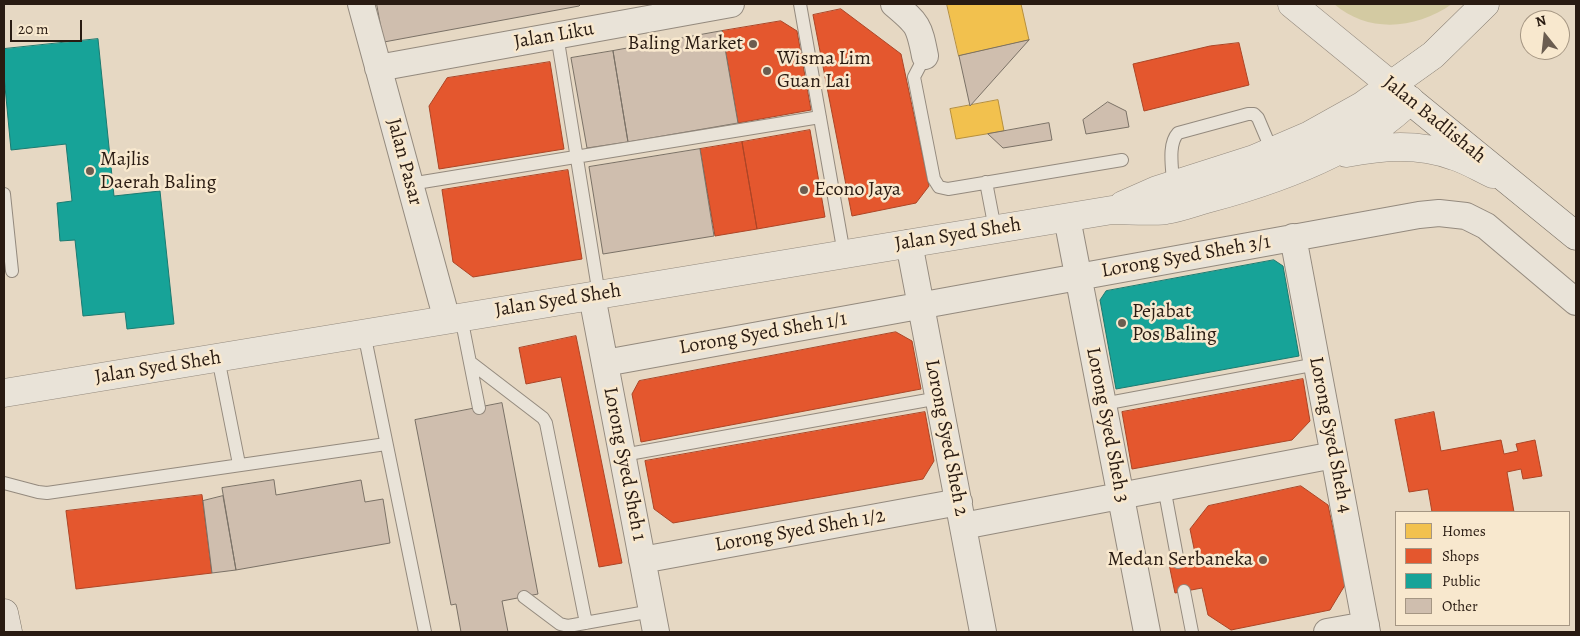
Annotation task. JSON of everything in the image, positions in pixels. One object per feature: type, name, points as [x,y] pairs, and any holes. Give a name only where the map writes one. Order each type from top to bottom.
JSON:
[{"type":"main road","points":[[4,612],[8,632]]},
{"type":"street","name":"Jalan Pasar","points":[[361,4],[410,184],[454,319]]},
{"type":"street","name":"Jalan Liku","points":[[378,68],[557,35],[626,13],[731,4]]},
{"type":"street","points":[[894,4],[911,18],[918,27],[925,56]]},
{"type":"street","name":"Jalan Badlishah","points":[[1292,4],[1576,236]]},
{"type":"street","points":[[1400,93],[1433,55],[1485,4]]},
{"type":"street","name":"Jalan Syed Sheh","points":[[4,393],[1112,210],[1166,210],[1243,189],[1281,176],[1353,143],[1378,128],[1396,114],[1400,93],[1362,106],[1310,135],[1254,159],[1157,190],[1112,210]]},
{"type":"street","points":[[1321,158],[1378,147],[1415,147],[1453,155],[1508,180]]},
{"type":"street","name":"Lorong Syed Sheh 3/1","points":[[921,305],[1293,237],[1439,213],[1466,216],[1486,226],[1576,302]]},
{"type":"street","name":"Lorong Syed Sheh 3","points":[[1067,218],[1147,632]]},
{"type":"street","name":"Lorong Syed Sheh 4","points":[[1293,237],[1366,629]]},
{"type":"street","name":"Lorong Syed Sheh 2","points":[[909,243],[983,632]]},
{"type":"street","name":"Lorong Syed Sheh 1","points":[[596,295],[605,363],[654,622]]},
{"type":"street","name":"Lorong Syed Sheh 1/1","points":[[605,363],[921,305]]},
{"type":"street","name":"Lorong Syed Sheh 1/2","points":[[642,560],[961,514],[1121,495],[1334,455]]},
{"type":"street","points":[[1327,632],[1366,629]]},
{"type":"lane","points":[[800,4],[844,254]]},
{"type":"lane","points":[[557,35],[596,295]]},
{"type":"lane","points":[[925,56],[914,77],[936,183],[939,187],[948,189],[1122,160]]},
{"type":"lane","points":[[1173,185],[1172,147],[1174,138],[1178,134],[1248,114],[1254,114],[1258,118],[1272,151]]},
{"type":"lane","points":[[410,184],[820,117]]},
{"type":"lane","points":[[986,182],[995,229]]},
{"type":"lane","points":[[4,194],[12,271]]},
{"type":"lane","points":[[454,319],[470,362],[479,408]]},
{"type":"lane","points":[[364,334],[425,632]]},
{"type":"lane","points":[[218,358],[239,464]]},
{"type":"lane","points":[[470,362],[543,418],[546,423],[586,623]]},
{"type":"lane","points":[[1103,404],[1317,364]]},
{"type":"lane","points":[[622,455],[939,398]]},
{"type":"lane","points":[[4,483],[47,493],[386,444]]},
{"type":"lane","points":[[1164,487],[1178,562]]},
{"type":"lane","points":[[1184,591],[1192,632]]},
{"type":"lane","points":[[524,597],[560,624],[568,626],[586,623],[654,622]]},
{"type":"shaded area","points":[[1334,4],[1452,4],[1423,19],[1393,25],[1377,24],[1362,20],[1348,14]]},
{"type":"building: Homes","points":[[947,4],[1021,4],[1029,40],[959,56]]},
{"type":"building: Homes","points":[[998,100],[1004,131],[956,139],[950,109]]},
{"type":"building: Shops","points":[[841,9],[901,54],[929,186],[916,203],[852,216],[813,15]]},
{"type":"building: Shops","name":"Wisma Lim Guan Lai","points":[[781,21],[797,31],[811,110],[738,123],[722,31]]},
{"type":"building: Shops","points":[[1239,43],[1249,85],[1144,111],[1133,64],[1210,46]]},
{"type":"building: Shops","points":[[550,62],[564,149],[439,169],[429,106],[447,78]]},
{"type":"building: Shops","points":[[810,130],[825,217],[757,229],[742,142]]},
{"type":"building: Shops","points":[[742,142],[757,229],[715,236],[700,149]]},
{"type":"building: Shops","points":[[568,170],[582,259],[473,277],[453,262],[442,190]]},
{"type":"building: Shops","points":[[896,332],[912,341],[921,389],[641,442],[632,394],[639,381]]},
{"type":"building: Shops","points":[[576,336],[622,563],[599,567],[561,377],[526,384],[519,348]]},
{"type":"building: Shops","points":[[1303,379],[1310,421],[1292,440],[1132,469],[1122,412]]},
{"type":"building: Shops","points":[[925,412],[934,461],[923,479],[673,523],[654,509],[645,461]]},
{"type":"building: Shops","points":[[1434,412],[1441,451],[1501,440],[1504,454],[1518,451],[1516,444],[1535,440],[1542,476],[1523,479],[1521,469],[1507,472],[1514,511],[1432,511],[1428,489],[1409,492],[1395,420]]},
{"type":"building: Shops","name":"Medan Serbaneka","points":[[1301,486],[1328,505],[1345,585],[1330,610],[1231,630],[1208,615],[1202,588],[1175,593],[1169,564],[1196,558],[1190,529],[1208,506]]},
{"type":"building: Shops","points":[[202,495],[212,573],[76,589],[66,511]]},
{"type":"building: Public","name":"Majlis Daerah Baling","points":[[98,39],[114,196],[160,191],[174,324],[127,329],[125,312],[83,316],[75,240],[60,241],[57,203],[72,201],[66,144],[11,150],[4,76],[4,49]]},
{"type":"building: Public","points":[[1274,260],[1283,266],[1299,356],[1116,389],[1100,300],[1106,291]]},
{"type":"building: Other","points":[[377,4],[581,4],[579,6],[384,42]]},
{"type":"building: Other","points":[[722,31],[738,123],[628,142],[613,51]]},
{"type":"building: Other","points":[[1029,40],[970,106],[959,56]]},
{"type":"building: Other","points":[[613,51],[628,142],[587,148],[571,58]]},
{"type":"building: Other","points":[[1108,102],[1126,111],[1129,127],[1086,134],[1083,120]]},
{"type":"building: Other","points":[[1049,123],[1052,140],[1003,148],[988,134]]},
{"type":"building: Other","points":[[700,149],[714,236],[603,254],[589,167]]},
{"type":"building: Other","points":[[502,403],[538,594],[502,601],[508,632],[461,632],[456,604],[451,605],[415,420]]},
{"type":"building: Other","points":[[274,480],[276,495],[361,480],[365,502],[383,499],[390,543],[236,570],[222,488]]},
{"type":"building: Other","points":[[223,496],[236,570],[212,573],[203,501]]},
{"type":"place","name":"Baling Market","points":[[753,44]]},
{"type":"place","name":"Wisma Lim Guan Lai","points":[[767,71]]},
{"type":"place","name":"Majlis Daerah Baling","points":[[90,171]]},
{"type":"place","name":"Econo Jaya","points":[[804,190]]},
{"type":"place","name":"Pejabat Pos Baling","points":[[1122,323]]},
{"type":"place","name":"Medan Serbaneka","points":[[1263,560]]}]
